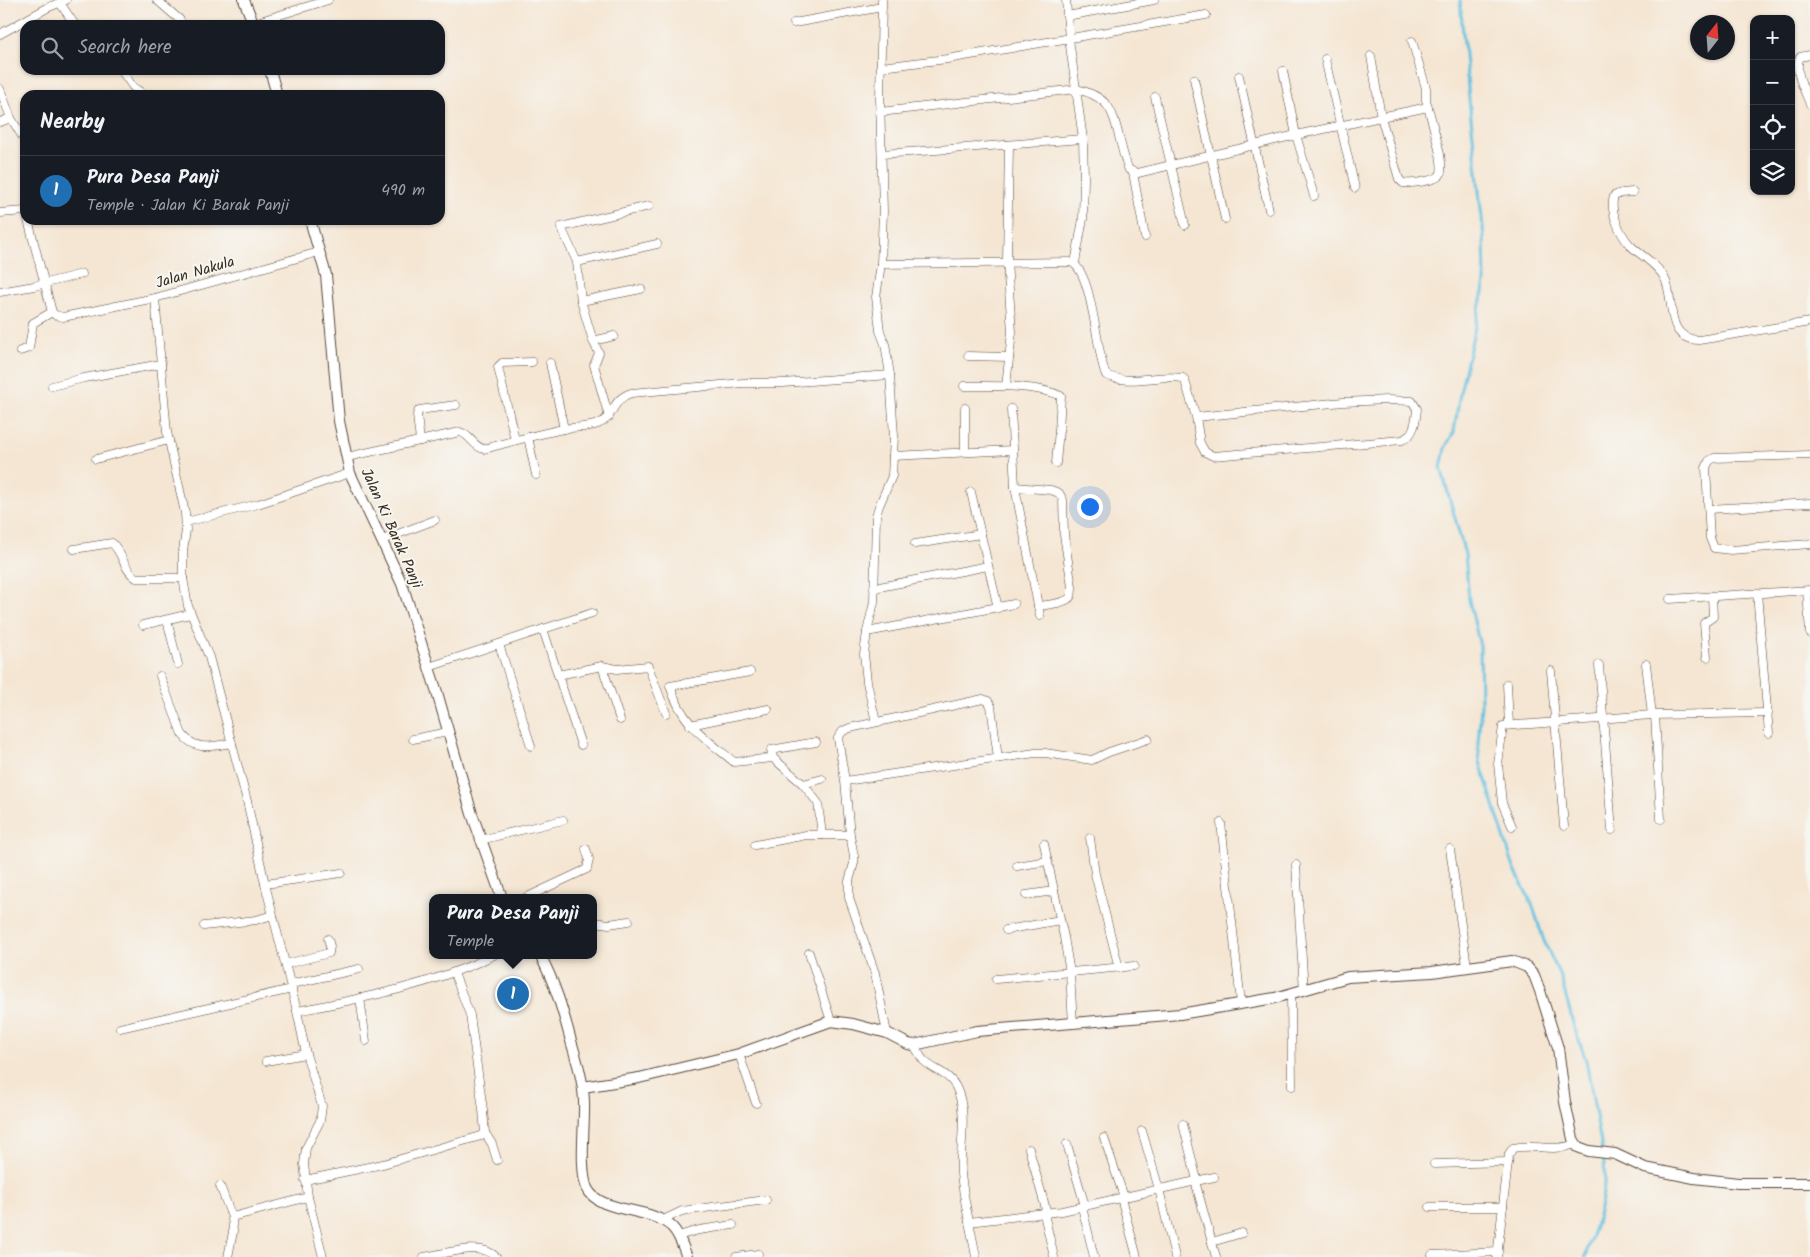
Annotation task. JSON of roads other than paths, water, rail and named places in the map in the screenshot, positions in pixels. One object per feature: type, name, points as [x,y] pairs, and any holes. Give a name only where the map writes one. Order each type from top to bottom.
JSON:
[{"type":"street","points":[[157,0],[180,20]]},
{"type":"street","points":[[244,0],[252,20]]},
{"type":"street","points":[[266,20],[328,0]]},
{"type":"street","points":[[1066,0],[1069,39],[1083,140],[1083,219],[1075,263]]},
{"type":"street","points":[[1067,16],[1154,0]]},
{"type":"street","points":[[27,20],[63,1],[72,20]]},
{"type":"street","points":[[794,23],[882,4],[880,112],[883,211],[876,297],[880,331],[885,344],[890,375],[894,426],[892,476],[876,516],[874,602],[866,632],[864,654],[868,689],[876,722]]},
{"type":"street","points":[[881,67],[947,59],[1206,15]]},
{"type":"street","points":[[0,34],[20,24]]},
{"type":"street","points":[[1371,56],[1381,117],[1400,181],[1409,183],[1433,179],[1439,176],[1442,167],[1428,107],[1424,80],[1412,41]]},
{"type":"street","points":[[1810,55],[1800,58],[1797,64],[1800,79],[1810,104]]},
{"type":"street","points":[[1326,59],[1355,188]]},
{"type":"street","points":[[1283,70],[1296,135],[1314,196]]},
{"type":"street","points":[[124,75],[138,90]]},
{"type":"street","points":[[271,75],[276,90]]},
{"type":"street","points":[[1239,76],[1270,210]]},
{"type":"street","points":[[1194,78],[1225,219]]},
{"type":"street","points":[[880,112],[1077,89],[1094,95],[1105,102],[1111,110],[1124,161],[1129,170],[1138,174],[1296,135],[1428,107]]},
{"type":"street","points":[[0,94],[20,133]]},
{"type":"street","points":[[1155,98],[1185,225]]},
{"type":"street","points":[[0,122],[11,118]]},
{"type":"street","points":[[882,154],[1083,140]]},
{"type":"street","points":[[1006,386],[1012,332],[1007,262],[1010,144]]},
{"type":"street","points":[[1133,173],[1145,237]]},
{"type":"street","points":[[1633,192],[1614,196],[1614,213],[1630,245],[1652,263],[1667,282],[1675,325],[1683,336],[1689,340],[1699,340],[1810,322]]},
{"type":"street","points":[[609,416],[594,365],[599,354],[593,341],[581,301],[577,262],[561,227],[649,206]]},
{"type":"street","points":[[0,214],[20,212]]},
{"type":"street","points":[[20,351],[29,348],[33,323],[52,312],[29,225]]},
{"type":"street","name":"Jalan Ki Barak Panji","points":[[312,225],[326,275],[339,414],[350,473],[402,584],[429,667],[480,840],[500,894]]},
{"type":"street","points":[[577,262],[657,244]]},
{"type":"street","name":"Jalan Nakula","points":[[52,312],[58,317],[67,317],[155,298],[320,252]]},
{"type":"street","points":[[880,264],[1075,263],[1081,270],[1094,318],[1101,363],[1106,376],[1114,379],[1134,380],[1182,378],[1185,381],[1196,417],[1200,443],[1205,452],[1213,456],[1402,440],[1408,438],[1411,434],[1418,409],[1412,401],[1387,400],[1343,402],[1196,417]]},
{"type":"street","points":[[0,292],[45,284],[82,274]]},
{"type":"street","points":[[581,301],[641,289]]},
{"type":"street","points":[[155,298],[169,440],[186,522],[183,578],[190,614],[205,644],[232,744],[306,1054],[322,1106],[318,1127],[304,1155],[308,1197],[323,1257]]},
{"type":"street","points":[[593,341],[614,336]]},
{"type":"street","points":[[968,356],[1009,357]]},
{"type":"street","points":[[516,440],[498,367],[502,363],[532,362]]},
{"type":"street","points":[[550,363],[564,429]]},
{"type":"street","points":[[52,386],[140,366],[162,364]]},
{"type":"street","points":[[347,457],[460,432],[466,433],[476,445],[484,449],[564,429],[597,424],[609,416],[619,398],[631,393],[743,383],[783,383],[890,375]]},
{"type":"street","points":[[964,386],[1006,386],[1044,391],[1061,396],[1060,430],[1056,463]]},
{"type":"street","points":[[420,441],[417,414],[419,410],[456,405]]},
{"type":"street","points":[[965,408],[965,451]]},
{"type":"street","points":[[1011,408],[1015,487],[1040,616]]},
{"type":"street","points":[[528,437],[536,475]]},
{"type":"street","points":[[96,459],[169,440]]},
{"type":"street","points":[[893,456],[1013,450]]},
{"type":"street","points":[[1810,456],[1714,458],[1709,460],[1706,468],[1710,538],[1714,548],[1731,550],[1810,544]]},
{"type":"street","points":[[186,522],[258,504],[350,473]]},
{"type":"street","points":[[1015,487],[1051,490],[1059,493],[1064,500],[1064,535],[1072,596],[1057,604],[1038,606]]},
{"type":"street","points":[[971,492],[998,608]]},
{"type":"street","points":[[1709,509],[1810,503]]},
{"type":"street","points":[[382,540],[435,520]]},
{"type":"street","points":[[915,544],[981,534]]},
{"type":"street","points":[[74,549],[112,544],[117,548],[127,570],[136,578],[183,578]]},
{"type":"street","points":[[874,588],[988,566]]},
{"type":"street","points":[[1670,599],[1808,591],[1810,633]]},
{"type":"street","points":[[1757,593],[1770,733]]},
{"type":"street","points":[[1707,657],[1704,623],[1713,617],[1712,596]]},
{"type":"street","points":[[866,632],[1014,604]]},
{"type":"street","points":[[429,667],[592,613]]},
{"type":"street","points":[[143,625],[190,614]]},
{"type":"street","points":[[167,620],[178,664]]},
{"type":"street","points":[[543,629],[581,745]]},
{"type":"street","points":[[498,644],[531,746]]},
{"type":"street","points":[[1646,664],[1653,715],[1661,819]]},
{"type":"street","points":[[1600,665],[1612,830]]},
{"type":"street","points":[[558,675],[602,666],[617,669],[648,666],[666,713]]},
{"type":"street","points":[[602,666],[620,720]]},
{"type":"street","points":[[1551,671],[1564,826]]},
{"type":"street","points":[[750,672],[670,686],[676,704],[690,725],[734,762],[773,758]]},
{"type":"street","points":[[160,676],[182,734],[188,742],[203,746],[232,744]]},
{"type":"street","points":[[1507,684],[1509,725]]},
{"type":"street","points":[[887,1033],[874,972],[849,898],[849,881],[854,863],[845,781],[838,743],[840,734],[850,728],[972,701],[987,700],[991,706],[998,758]]},
{"type":"street","points":[[690,725],[768,710]]},
{"type":"street","points":[[1512,826],[1502,803],[1498,764],[1503,726],[1653,715],[1768,713]]},
{"type":"street","points":[[414,738],[448,732]]},
{"type":"street","points":[[845,781],[1044,753],[1092,760],[1109,752],[1148,739]]},
{"type":"street","points":[[816,742],[771,750],[773,758],[803,784],[818,803],[822,835]]},
{"type":"street","points":[[803,784],[822,779]]},
{"type":"street","points":[[480,840],[563,820]]},
{"type":"street","points":[[1221,823],[1241,1003]]},
{"type":"street","points":[[755,845],[806,835],[850,835]]},
{"type":"street","points":[[1090,838],[1095,874],[1108,918],[1119,968]]},
{"type":"street","points":[[1044,844],[1070,972],[1073,1024]]},
{"type":"street","points":[[534,894],[587,869],[589,859],[586,849]]},
{"type":"street","points":[[1450,850],[1467,966]]},
{"type":"street","points":[[1017,866],[1047,861]]},
{"type":"street","points":[[1296,865],[1304,990]]},
{"type":"street","points":[[265,884],[341,873]]},
{"type":"street","points":[[1026,895],[1054,891]]},
{"type":"street","points":[[204,926],[256,920],[273,915]]},
{"type":"street","points":[[1006,930],[1060,920]]},
{"type":"street","points":[[597,922],[609,924],[629,921]]},
{"type":"street","points":[[286,964],[329,953],[328,939]]},
{"type":"street","points":[[809,953],[831,1021]]},
{"type":"street","points":[[297,1011],[360,998],[454,973],[485,959]]},
{"type":"street","points":[[542,959],[554,982],[561,1003],[583,1087],[586,1186],[590,1194],[601,1202],[650,1214],[663,1220],[672,1227],[678,1236],[687,1257]]},
{"type":"street","points":[[583,1087],[649,1076],[739,1054],[831,1021],[853,1024],[887,1033],[908,1044],[914,1045],[977,1031],[1160,1016],[1291,994],[1348,977],[1432,972],[1512,961],[1527,967],[1534,975],[1558,1048],[1565,1102],[1576,1144],[1582,1150],[1614,1154],[1645,1168],[1694,1178],[1738,1183],[1810,1183]]},
{"type":"street","points":[[996,979],[1134,966]]},
{"type":"street","points":[[120,1028],[359,969]]},
{"type":"street","points":[[454,973],[470,1014],[484,1110],[485,1133],[492,1144],[496,1160]]},
{"type":"street","points":[[1291,994],[1292,1086]]},
{"type":"street","points":[[360,998],[366,1041]]},
{"type":"street","points":[[914,1045],[924,1060],[953,1082],[958,1094],[962,1122],[961,1172],[968,1222],[976,1257]]},
{"type":"street","points":[[266,1061],[306,1054]]},
{"type":"street","points":[[739,1054],[756,1102]]},
{"type":"street","points":[[1183,1124],[1216,1257]]},
{"type":"street","points":[[1142,1130],[1159,1189],[1175,1257]]},
{"type":"street","points":[[305,1180],[383,1164],[481,1136],[485,1133]]},
{"type":"street","points":[[1104,1138],[1123,1197],[1137,1257]]},
{"type":"street","points":[[1067,1144],[1094,1257]]},
{"type":"street","points":[[1432,1255],[1498,1255],[1509,1154],[1513,1148],[1520,1146],[1558,1149],[1576,1144]]},
{"type":"street","points":[[1029,1149],[1054,1257]]},
{"type":"street","points":[[1434,1164],[1508,1162]]},
{"type":"street","points":[[968,1222],[1045,1213],[1083,1206],[1214,1176]]},
{"type":"street","points":[[220,1186],[232,1216],[233,1232],[228,1257]]},
{"type":"street","points":[[232,1216],[308,1197]]},
{"type":"street","points":[[663,1220],[682,1211],[766,1200]]},
{"type":"street","points":[[1430,1207],[1504,1207]]},
{"type":"street","points":[[678,1236],[699,1230],[733,1226]]},
{"type":"street","points":[[1212,1242],[1242,1233]]},
{"type":"street","points":[[424,1257],[476,1248],[489,1251],[496,1257]]},
{"type":"street","points":[[736,1257],[758,1254]]},
{"type":"waterway","points":[[1460,0],[1484,237],[1485,283],[1460,393],[1454,432],[1445,448],[1441,468],[1465,554],[1469,600],[1480,646],[1481,706],[1478,743],[1480,762],[1514,868],[1532,904],[1544,941],[1561,978],[1574,1027],[1586,1060],[1602,1149]]},
{"type":"waterway","points":[[1585,1257],[1603,1194],[1603,1156]]},
{"type":"place","name":"Pura Desa Panji","points":[[513,994]]}]
